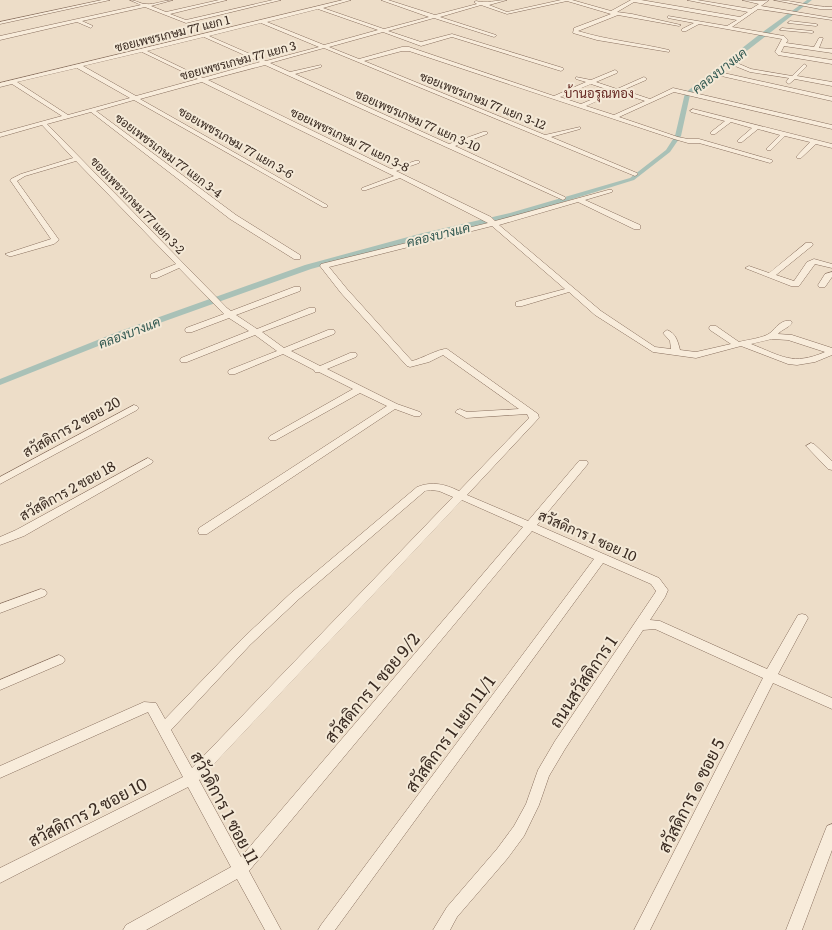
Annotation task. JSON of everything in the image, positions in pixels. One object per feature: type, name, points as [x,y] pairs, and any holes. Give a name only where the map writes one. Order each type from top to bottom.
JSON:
[{"type":"street","points":[[0,23],[108,0]]},
{"type":"street","points":[[132,0],[186,22],[279,0]]},
{"type":"street","points":[[0,38],[171,0]]},
{"type":"street","points":[[164,14],[225,0]]},
{"type":"street","name":"ซอยเพชรเกษม 77 แยก 1","points":[[0,85],[349,0]]},
{"type":"street","points":[[382,0],[494,36]]},
{"type":"street","name":"ซอยเพชรเกษม 77 แยก 3","points":[[0,135],[381,31],[477,2],[505,0]]},
{"type":"street","points":[[477,2],[507,12],[540,6],[559,0],[569,0],[614,13],[632,15],[679,25]]},
{"type":"street","points":[[667,51],[575,32],[576,29],[614,13],[634,0],[741,19]]},
{"type":"street","points":[[689,0],[752,11]]},
{"type":"street","points":[[744,0],[762,4],[785,12],[821,16],[832,19]]},
{"type":"street","points":[[776,0],[832,8]]},
{"type":"street","points":[[533,3],[540,6]]},
{"type":"street","points":[[728,28],[762,4]]},
{"type":"street","points":[[510,7],[520,10]]},
{"type":"street","points":[[317,8],[416,42],[424,44],[452,36],[561,69]]},
{"type":"street","points":[[621,8],[784,38],[785,40],[778,52],[779,54],[832,62]]},
{"type":"street","points":[[38,15],[49,20],[59,19]]},
{"type":"street","points":[[782,29],[811,34],[821,16]]},
{"type":"street","points":[[78,21],[91,27]]},
{"type":"street","name":"ซอยเพชรเกษม 77 แยก 3-12","points":[[261,21],[635,174]]},
{"type":"street","points":[[684,30],[698,22]]},
{"type":"street","points":[[790,22],[816,25]]},
{"type":"street","name":"ซอยเพชรเกษม 77 แยก 3-10","points":[[204,35],[563,198]]},
{"type":"street","points":[[816,48],[821,39]]},
{"type":"street","points":[[402,42],[409,40]]},
{"type":"street","points":[[783,44],[832,51]]},
{"type":"street","points":[[358,61],[402,49],[409,49],[684,140],[699,142],[770,161]]},
{"type":"street","name":"ซอยเพชรเกษม 77 แยก 3-8","points":[[142,50],[391,171],[491,222],[569,290],[598,313],[653,349],[696,355],[772,336]]},
{"type":"street","points":[[737,65],[750,70],[832,84]]},
{"type":"street","name":"ซอยเพชรเกษม 77 แยก 3-6","points":[[78,66],[324,206]]},
{"type":"street","points":[[290,74],[319,66]]},
{"type":"street","points":[[783,88],[804,66]]},
{"type":"street","points":[[556,97],[615,72]]},
{"type":"street","points":[[719,74],[832,99]]},
{"type":"street","points":[[578,78],[651,101]]},
{"type":"street","points":[[582,106],[644,80]]},
{"type":"street","points":[[13,82],[67,117]]},
{"type":"street","points":[[615,117],[671,91],[677,90],[832,127]]},
{"type":"street","name":"ซอยเพชรเกษม 77 แยก 3-4","points":[[92,110],[233,217],[297,257]]},
{"type":"street","points":[[693,111],[832,146]]},
{"type":"street","points":[[713,133],[730,120]]},
{"type":"street","name":"ซอยเพชรเกษม 77 แยก 3-2","points":[[43,123],[217,303],[231,315],[283,351],[318,370],[394,406],[417,414]]},
{"type":"street","points":[[740,141],[757,127]]},
{"type":"street","points":[[546,137],[578,128]]},
{"type":"street","points":[[450,146],[485,133]]},
{"type":"street","points":[[769,149],[784,134]]},
{"type":"street","points":[[799,157],[814,142]]},
{"type":"street","points":[[9,254],[55,240],[13,180],[23,175],[77,159]]},
{"type":"street","points":[[391,171],[417,162]]},
{"type":"street","points":[[364,190],[400,176]]},
{"type":"street","points":[[527,411],[444,351],[426,360],[410,364],[344,291],[324,266],[610,191]]},
{"type":"street","points":[[580,200],[637,227]]},
{"type":"street","points":[[770,276],[809,245]]},
{"type":"street","points":[[749,268],[788,283],[796,284],[810,264],[814,261],[832,266]]},
{"type":"street","points":[[154,276],[181,265]]},
{"type":"street","points":[[822,285],[828,276],[832,274]]},
{"type":"street","points":[[189,330],[297,289]]},
{"type":"street","points":[[519,304],[569,290]]},
{"type":"street","points":[[184,360],[312,310]]},
{"type":"street","points":[[772,336],[779,328],[788,323]]},
{"type":"street","points":[[713,328],[740,345],[781,359],[798,363],[813,360],[832,351]]},
{"type":"street","points":[[232,372],[331,332]]},
{"type":"street","points":[[667,333],[674,341],[676,352]]},
{"type":"street","points":[[772,336],[789,337],[832,351]]},
{"type":"street","points":[[318,370],[353,355]]},
{"type":"street","points":[[273,438],[359,390]]},
{"type":"street","points":[[203,531],[394,406]]},
{"type":"street","name":"สวัสดิการ 2 ซอย 20","points":[[0,481],[134,408]]},
{"type":"street","points":[[460,412],[466,415],[527,411]]},
{"type":"street","name":"สวัสดิการ 2 ซอย 10","points":[[0,876],[191,779],[532,421],[534,418],[533,414],[527,411]]},
{"type":"street","points":[[811,446],[832,467]]},
{"type":"street","name":"สวัสดิการ 2 ซอย 18","points":[[0,541],[20,533],[148,461]]},
{"type":"street","name":"สวัสดิการ 1 ซอย 9/2","points":[[240,870],[583,463]]},
{"type":"street","name":"สวัสดิการ 1 ซอย 10","points":[[164,729],[251,637],[301,590],[426,486],[436,486],[461,496],[643,575],[660,586],[662,590],[661,594],[640,626]]},
{"type":"street","name":"สวัสดิการ 1 แยก 11/1","points":[[326,930],[601,557]]},
{"type":"street","points":[[0,609],[42,593]]},
{"type":"street","name":"สวัสดิการ ๑ ซอย 5","points":[[642,930],[770,676],[802,618]]},
{"type":"street","points":[[640,626],[656,624],[832,704]]},
{"type":"street","name":"ถนนสวัสดิการ 1","points":[[441,930],[452,912],[502,854],[519,831],[532,805],[543,774],[560,745],[640,626]]},
{"type":"street","points":[[0,685],[59,660]]},
{"type":"street","name":"สวัวดิการ 1 ซอย 11","points":[[0,772],[144,707],[151,707],[273,930]]},
{"type":"street","points":[[794,930],[832,831]]},
{"type":"street","points":[[130,930],[240,870]]},
{"type":"waterway","name":"คลองบางแค","points":[[0,382],[123,333],[308,267],[422,236],[512,215],[632,179],[668,151],[678,136],[687,94],[762,35],[810,0]]},
{"type":"district","name":"บ้านอรุณทอง","points":[[599,92]]}]
